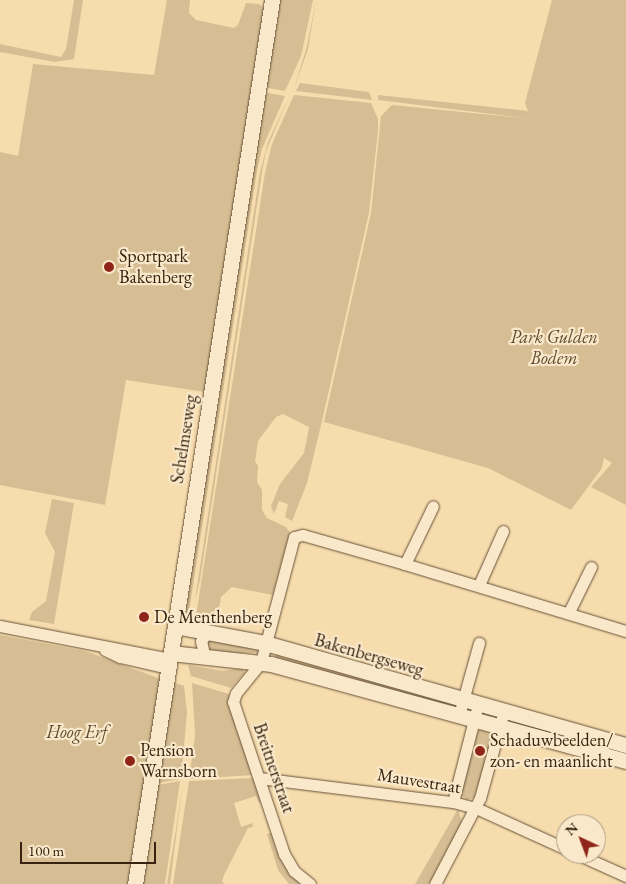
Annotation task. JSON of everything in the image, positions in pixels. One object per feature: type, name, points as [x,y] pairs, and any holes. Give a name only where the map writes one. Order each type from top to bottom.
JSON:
[{"type":"street","name":"Schelmseweg","points":[[135,884],[272,0]]},
{"type":"street","points":[[405,564],[433,506]]},
{"type":"street","points":[[479,585],[503,531]]},
{"type":"street","points":[[261,662],[292,542],[296,536],[479,585],[626,631]]},
{"type":"street","points":[[569,612],[591,567]]},
{"type":"street","name":"Bakenbergseweg","points":[[0,626],[97,646],[120,657],[169,660],[205,658],[261,662],[502,719],[626,745]]},
{"type":"street","name":"Bakenbergseweg","points":[[175,626],[265,643],[460,708]]},
{"type":"street","points":[[205,658],[201,641],[208,631]]},
{"type":"street","points":[[460,708],[479,643]]},
{"type":"street","name":"Breitnerstraat","points":[[261,662],[234,698],[287,860],[294,871],[310,884]]},
{"type":"street","points":[[453,802],[476,712]]},
{"type":"street","name":"Bakenbergseweg","points":[[502,719],[626,760]]},
{"type":"street","points":[[436,884],[476,808],[502,719]]},
{"type":"street","name":"Mauvestraat","points":[[259,778],[453,802],[476,808],[556,844]]},
{"type":"street","points":[[600,864],[626,876]]},
{"type":"green space","points":[[74,0],[83,0],[74,59],[55,62],[0,52],[0,44],[61,57],[66,49]]},
{"type":"green space","name":"Sportpark Bakenberg","points":[[167,0],[190,0],[189,13],[196,20],[234,28],[238,25],[246,3],[259,4],[264,8],[205,392],[126,380],[105,505],[0,485],[0,152],[18,156],[33,64],[154,75]]},
{"type":"green space","points":[[278,0],[313,0],[301,56],[285,91],[263,87]]},
{"type":"green space","points":[[316,0],[308,49],[294,89],[307,46]]},
{"type":"green space","name":"Park Gulden Bodem","points":[[552,0],[626,0],[626,505],[591,487],[612,463],[604,458],[602,468],[571,510],[488,468],[324,422],[371,213],[381,116],[392,105],[532,119],[378,100],[378,95],[528,111],[525,103]]},
{"type":"green space","points":[[300,83],[369,92],[372,100],[296,91]]},
{"type":"green space","points":[[262,92],[285,96],[262,149],[257,171],[188,618],[183,615]]},
{"type":"green space","points":[[294,95],[371,103],[378,119],[378,131],[369,213],[307,483],[292,521],[285,517],[288,504],[279,501],[274,514],[271,506],[280,484],[304,453],[309,427],[283,414],[276,417],[258,441],[255,461],[258,466],[257,482],[262,490],[262,510],[267,518],[286,527],[290,533],[273,595],[232,587],[221,597],[218,615],[204,621],[196,616],[265,173],[272,144]]},
{"type":"green space","points":[[288,99],[266,151],[262,172],[200,580],[195,600],[260,172],[268,142]]},
{"type":"green space","points":[[52,499],[74,503],[54,624],[29,620],[32,612],[46,601],[55,552],[45,533]]},
{"type":"green space","name":"Hoog Erf","points":[[0,635],[85,651],[161,679],[131,884],[0,884]]},
{"type":"green space","points":[[208,640],[256,648],[258,653],[209,653]]},
{"type":"green space","points":[[277,653],[451,702],[451,706],[274,658]]},
{"type":"green space","points":[[188,665],[223,671],[241,668],[245,672],[231,688],[191,676]]},
{"type":"green space","points":[[172,682],[184,686],[187,712],[181,779],[158,783]]},
{"type":"green space","points":[[192,683],[229,694],[253,775],[189,779],[195,735]]},
{"type":"green space","points":[[481,729],[493,735],[476,797],[467,800],[459,793],[475,734]]},
{"type":"green space","points":[[254,778],[262,802],[259,803],[256,796],[234,803],[241,827],[252,823],[253,827],[248,828],[224,875],[222,882],[225,884],[173,884],[189,781]]},
{"type":"green space","points":[[180,781],[165,884],[139,884],[158,785]]},
{"type":"green space","points":[[183,781],[170,884],[167,884],[176,829]]},
{"type":"green space","points":[[458,809],[462,823],[429,884],[415,884]]},
{"type":"green space","points":[[273,832],[301,884],[289,884],[278,870],[267,834]]},
{"type":"place","name":"Sportpark Bakenberg","points":[[109,267]]},
{"type":"place","name":"De Menthenberg","points":[[144,617]]},
{"type":"place","name":"Schaduwbeelden/ zon- en maanlicht","points":[[480,751]]},
{"type":"place","name":"Pension Warnsborn","points":[[130,761]]}]
